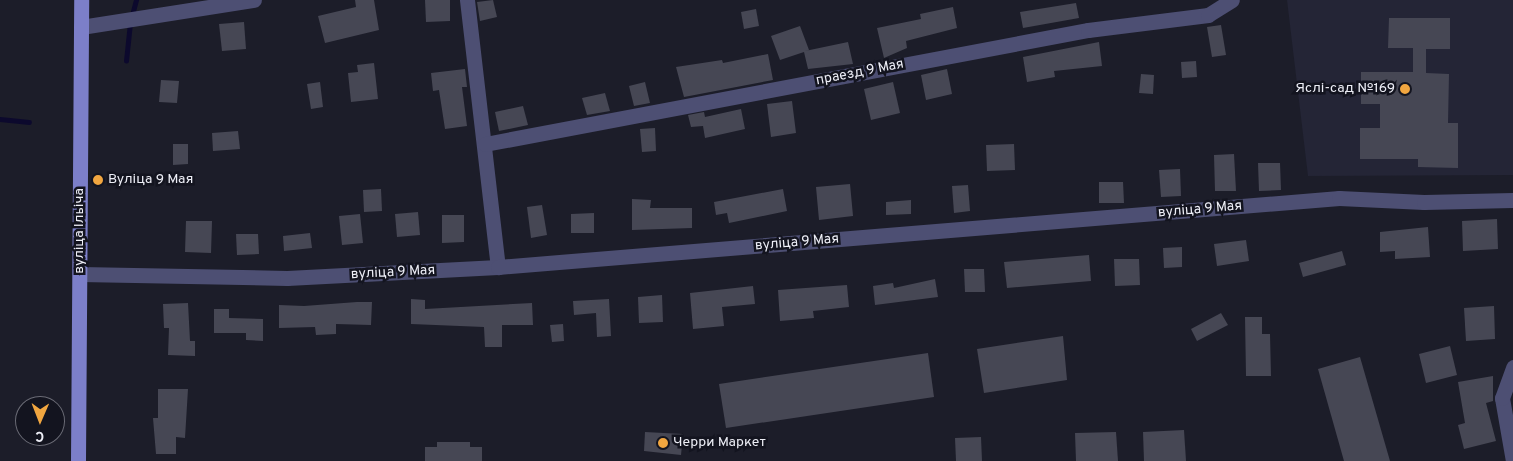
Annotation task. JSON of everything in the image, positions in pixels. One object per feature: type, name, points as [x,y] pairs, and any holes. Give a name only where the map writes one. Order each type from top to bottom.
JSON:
[{"type":"main road","name":"вуліца Ільіча","points":[[78,461],[81,0]]},
{"type":"street","points":[[81,28],[254,0]]},
{"type":"street","points":[[466,0],[485,144],[498,267]]},
{"type":"street","name":"праезд 9 Мая","points":[[485,144],[1088,30],[1208,15],[1232,0]]},
{"type":"street","name":"вуліца 9 Мая","points":[[80,274],[287,278],[498,267],[1339,198],[1424,202],[1513,200]]},
{"type":"street","points":[[1513,367],[1502,398],[1513,461]]},
{"type":"shaded area","points":[[1287,0],[1513,0],[1513,175],[1308,176]]},
{"type":"building","points":[[355,0],[374,0],[379,30],[325,43],[318,16],[356,7]]},
{"type":"building","points":[[425,0],[450,0],[450,21],[426,22]]},
{"type":"building","points":[[493,0],[497,17],[480,21],[477,2]]},
{"type":"building","points":[[1076,3],[1079,18],[1023,28],[1020,12]]},
{"type":"building","points":[[953,7],[957,28],[906,41],[907,48],[884,58],[877,28],[921,19],[920,14]]},
{"type":"building","points":[[756,9],[759,26],[744,29],[741,12]]},
{"type":"building","name":"Яслі-сад №169","points":[[1389,18],[1450,18],[1450,49],[1426,49],[1426,73],[1449,74],[1448,123],[1458,123],[1458,168],[1418,167],[1418,159],[1360,159],[1360,128],[1380,128],[1380,104],[1361,104],[1361,72],[1413,72],[1413,48],[1388,48]]},
{"type":"building","points":[[244,22],[246,49],[222,51],[219,24]]},
{"type":"building","points":[[1221,25],[1226,55],[1212,57],[1207,27]]},
{"type":"building","points":[[800,26],[809,50],[805,51],[848,42],[853,64],[808,69],[804,52],[780,60],[771,36]]},
{"type":"building","points":[[1099,42],[1102,66],[1054,71],[1055,77],[1027,82],[1023,57]]},
{"type":"building","points":[[768,54],[773,80],[684,97],[676,67],[722,60],[723,63]]},
{"type":"building","points":[[1196,61],[1197,77],[1182,78],[1181,62]]},
{"type":"building","points":[[374,63],[378,99],[351,102],[348,73],[358,72],[357,65]]},
{"type":"building","points":[[465,69],[467,87],[462,87],[467,126],[445,129],[439,90],[433,91],[431,73]]},
{"type":"building","points":[[947,69],[952,94],[926,100],[921,75]]},
{"type":"building","points":[[1141,74],[1154,75],[1153,94],[1139,93]]},
{"type":"building","points":[[161,80],[179,81],[177,103],[159,102]]},
{"type":"building","points":[[320,82],[323,107],[311,109],[307,84]]},
{"type":"building","points":[[645,82],[650,103],[634,106],[629,86]]},
{"type":"building","points":[[893,82],[900,113],[871,120],[864,89]]},
{"type":"building","points":[[605,93],[610,111],[587,115],[582,98]]},
{"type":"building","points":[[792,101],[796,133],[771,137],[767,104]]},
{"type":"building","points":[[523,106],[528,125],[499,131],[495,112]]},
{"type":"building","points":[[741,109],[745,129],[705,138],[703,126],[691,127],[688,115],[704,112],[705,117]]},
{"type":"building","points":[[655,128],[656,151],[642,152],[640,129]]},
{"type":"building","points":[[238,131],[240,149],[213,151],[212,133]]},
{"type":"building","points":[[173,144],[188,144],[188,164],[173,165]]},
{"type":"building","points":[[1014,144],[1015,170],[987,171],[986,145]]},
{"type":"building","points":[[1234,154],[1236,191],[1215,191],[1214,155]]},
{"type":"building","points":[[1258,163],[1280,163],[1281,190],[1259,191]]},
{"type":"building","points":[[1180,169],[1181,196],[1161,197],[1159,170]]},
{"type":"building","points":[[1099,182],[1123,182],[1124,203],[1099,203]]},
{"type":"building","points":[[850,184],[853,216],[819,220],[816,187]]},
{"type":"building","points":[[968,185],[970,211],[954,213],[952,186]]},
{"type":"building","points":[[381,189],[382,211],[364,212],[363,190]]},
{"type":"building","points":[[783,189],[787,211],[729,223],[727,213],[716,215],[714,202]]},
{"type":"building","points":[[632,199],[651,200],[650,208],[692,208],[692,228],[632,230]]},
{"type":"building","points":[[911,200],[911,214],[886,215],[886,202]]},
{"type":"building","points":[[542,205],[547,235],[531,238],[527,207]]},
{"type":"building","points":[[418,212],[420,235],[397,237],[395,214]]},
{"type":"building","points":[[594,213],[594,233],[571,233],[571,214]]},
{"type":"building","points":[[360,214],[363,243],[342,245],[339,216]]},
{"type":"building","points":[[442,215],[464,215],[464,242],[442,243]]},
{"type":"building","points":[[1497,219],[1498,249],[1463,251],[1462,221]]},
{"type":"building","points":[[186,221],[212,221],[211,253],[185,252]]},
{"type":"building","points":[[1428,227],[1430,257],[1395,259],[1395,251],[1380,252],[1380,232]]},
{"type":"building","points":[[310,233],[312,248],[284,251],[283,236]]},
{"type":"building","points":[[236,234],[258,234],[259,254],[237,255]]},
{"type":"building","points":[[1246,240],[1249,261],[1217,266],[1214,244]]},
{"type":"building","points":[[1182,247],[1182,267],[1164,268],[1163,248]]},
{"type":"building","points":[[1342,251],[1346,265],[1303,277],[1299,263]]},
{"type":"building","points":[[1089,255],[1091,281],[1007,288],[1004,262]]},
{"type":"building","points":[[1114,259],[1139,259],[1140,285],[1115,286]]},
{"type":"building","points":[[964,269],[984,269],[985,292],[965,292]]},
{"type":"building","points":[[935,279],[938,297],[875,305],[873,286],[893,283],[894,288]]},
{"type":"building","points":[[847,285],[849,307],[813,311],[814,318],[780,321],[778,290]]},
{"type":"building","points":[[753,286],[755,304],[722,307],[724,326],[693,329],[690,293]]},
{"type":"building","points":[[662,295],[663,322],[639,323],[638,297]]},
{"type":"building","points":[[411,299],[425,300],[425,309],[532,303],[533,325],[502,325],[502,347],[485,347],[484,327],[411,324]]},
{"type":"building","points":[[609,299],[611,336],[597,337],[596,313],[574,315],[573,301]]},
{"type":"building","points":[[372,302],[371,325],[336,324],[336,334],[316,335],[315,327],[279,328],[279,305],[304,306]]},
{"type":"building","points":[[188,303],[190,341],[195,341],[195,356],[168,355],[169,328],[164,328],[163,304]]},
{"type":"building","points":[[1494,306],[1495,339],[1466,341],[1464,308]]},
{"type":"building","points":[[214,309],[229,309],[229,318],[263,319],[263,341],[246,340],[246,333],[214,333]]},
{"type":"building","points":[[1221,313],[1228,325],[1197,341],[1191,329]]},
{"type":"building","points":[[1245,317],[1262,317],[1262,334],[1270,334],[1271,376],[1246,376]]},
{"type":"building","points":[[563,324],[564,341],[552,342],[550,325]]},
{"type":"building","points":[[1063,336],[1067,380],[984,393],[977,349]]},
{"type":"building","points":[[1450,346],[1457,375],[1426,383],[1419,354]]},
{"type":"building","points":[[928,353],[934,397],[726,428],[719,384]]},
{"type":"building","points":[[1360,357],[1390,461],[1344,461],[1318,369]]},
{"type":"building","points":[[1493,376],[1493,401],[1486,403],[1496,441],[1464,449],[1458,425],[1465,423],[1458,382]]},
{"type":"building","points":[[158,389],[188,389],[185,438],[176,437],[176,454],[156,454],[153,418],[158,418]]},
{"type":"building","points":[[1184,430],[1186,461],[1144,461],[1143,432]]},
{"type":"building","name":"Черри Маркет","points":[[645,432],[683,434],[681,455],[644,451]]},
{"type":"building","points":[[1116,432],[1118,461],[1076,461],[1075,433]]},
{"type":"building","points":[[981,437],[982,461],[956,461],[955,438]]},
{"type":"building","points":[[437,442],[470,442],[470,447],[482,447],[482,461],[425,461],[425,447],[437,447]]},
{"type":"waterway","points":[[132,15],[136,0]]},
{"type":"waterway","points":[[126,61],[130,23]]},
{"type":"waterway","points":[[0,119],[29,122]]},
{"type":"place","name":"Яслі-сад №169","points":[[1405,89]]},
{"type":"place","name":"Вуліца 9 Мая","points":[[98,180]]},
{"type":"place","name":"Черри Маркет","points":[[663,443]]}]
